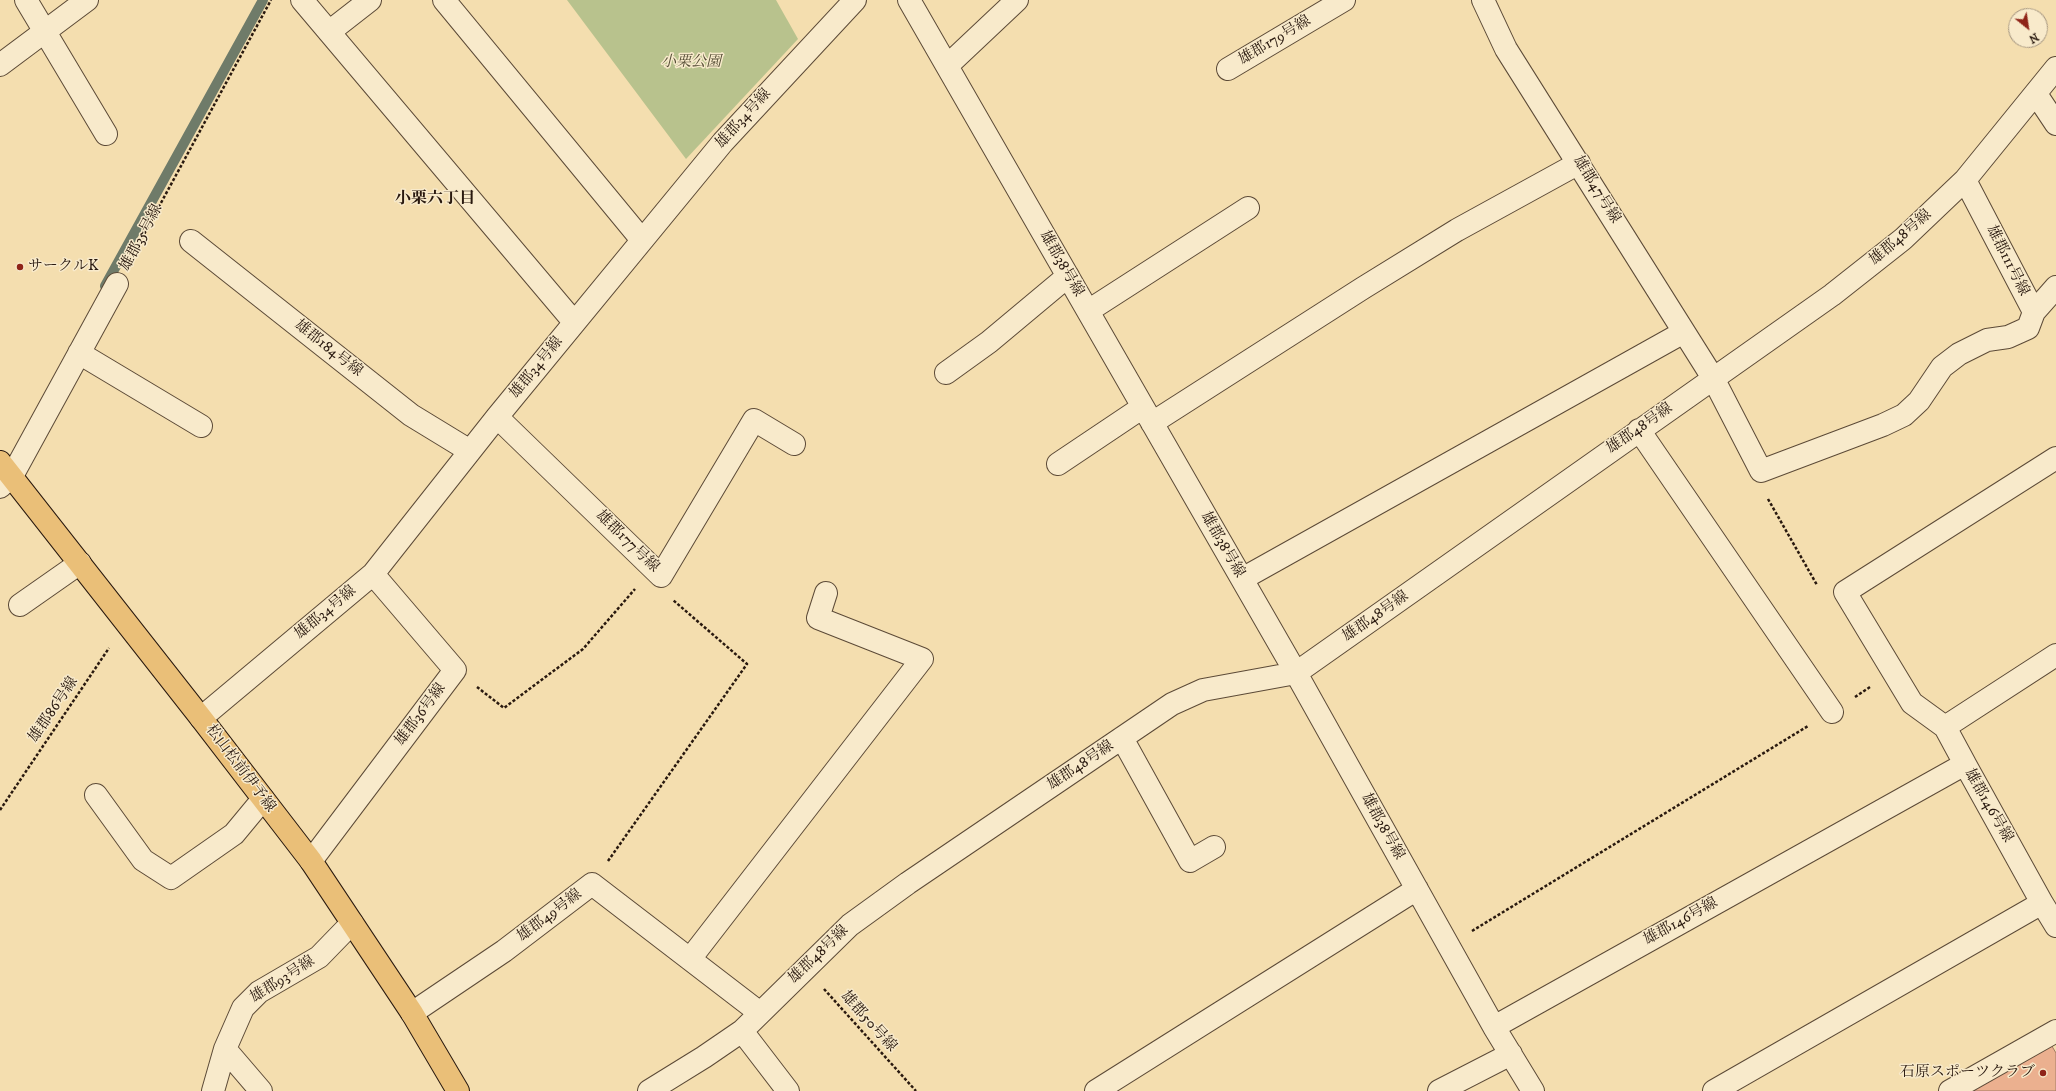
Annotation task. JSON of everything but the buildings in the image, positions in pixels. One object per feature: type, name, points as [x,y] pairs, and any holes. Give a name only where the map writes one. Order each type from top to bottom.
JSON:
[{"type":"main road","name":"松山松前伊予線","points":[[4,475],[80,563],[311,861],[412,1013],[458,1091]]},
{"type":"street","points":[[26,0],[106,134]]},
{"type":"street","points":[[0,65],[87,0]]},
{"type":"street","points":[[302,0],[574,322]]},
{"type":"street","points":[[329,32],[370,0]]},
{"type":"street","points":[[444,0],[642,240]]},
{"type":"street","name":"雄郡34号線","points":[[201,718],[373,574],[497,417],[723,142],[855,0]]},
{"type":"street","name":"雄郡38号線","points":[[909,0],[1296,673],[1494,1027],[1533,1091]]},
{"type":"street","points":[[947,66],[1017,0]]},
{"type":"street","name":"雄郡179号線","points":[[1228,69],[1344,0]]},
{"type":"street","name":"雄郡47号線","points":[[1483,0],[1506,49],[1713,378],[1761,471]]},
{"type":"street","name":"雄郡48号線","points":[[649,1091],[704,1057],[742,1031],[805,968],[850,926],[908,883],[1172,704],[1203,690],[1296,673],[1832,295],[1903,239],[1965,180],[2056,68]]},
{"type":"street","points":[[2036,94],[2056,124]]},
{"type":"street","points":[[1058,464],[1147,415],[1363,288],[1457,230],[1579,163]]},
{"type":"street","name":"雄郡111号線","points":[[1965,180],[2034,312],[2056,287]]},
{"type":"street","points":[[1088,311],[1248,208]]},
{"type":"street","name":"雄郡184号線","points":[[191,241],[411,414],[470,451]]},
{"type":"street","points":[[946,373],[989,342],[1068,276]]},
{"type":"street","name":"雄郡35号線","points":[[4,475],[79,353],[117,284]]},
{"type":"street","points":[[1761,471],[1883,425],[1904,415],[1919,401],[1942,367],[1959,354],[1987,340],[2008,337],[2028,328],[2034,312]]},
{"type":"street","points":[[1242,579],[1684,332]]},
{"type":"street","points":[[79,353],[201,426]]},
{"type":"street","name":"雄郡177号線","points":[[497,417],[657,572],[754,420],[794,444]]},
{"type":"street","points":[[1639,430],[1832,712]]},
{"type":"street","points":[[1965,764],[1945,727],[1912,703],[1844,592],[2056,458]]},
{"type":"street","points":[[20,606],[80,563]]},
{"type":"street","name":"雄郡36号線","points":[[311,861],[454,670],[373,574]]},
{"type":"street","points":[[690,959],[922,659],[818,618],[826,593]]},
{"type":"street","points":[[1945,727],[2056,655]]},
{"type":"street","points":[[1122,738],[1190,861],[1214,847]]},
{"type":"street","name":"雄郡146号線","points":[[1494,1027],[1965,764],[2056,926]]},
{"type":"street","points":[[96,795],[143,860],[171,878],[234,834],[263,799]]},
{"type":"street","name":"雄郡49号線","points":[[412,1013],[504,951],[592,884],[760,1013]]},
{"type":"street","points":[[1096,1091],[1417,889]]},
{"type":"street","points":[[1714,1091],[2042,903]]},
{"type":"street","name":"雄郡93号線","points":[[213,1091],[224,1049],[243,1008],[259,992],[319,957],[352,923]]},
{"type":"street","points":[[742,1031],[788,1091]]},
{"type":"street","points":[[1950,1091],[2056,1031]]},
{"type":"street","points":[[224,1049],[261,1091]]},
{"type":"street","points":[[1440,1091],[1511,1054]]},
{"type":"path","name":"雄郡35号線","points":[[117,284],[271,0]]},
{"type":"path","points":[[1761,471],[1756,477],[1818,587]]},
{"type":"path","points":[[454,670],[504,708],[583,650],[657,572],[667,595],[747,664],[592,884]]},
{"type":"path","name":"雄郡86号線","points":[[0,810],[126,622]]},
{"type":"path","points":[[1448,945],[1832,712],[1893,672]]},
{"type":"path","name":"雄郡50号線","points":[[805,968],[916,1091]]},
{"type":"green space","name":"小栗公園","points":[[567,0],[776,0],[798,39],[686,159]]},
{"type":"waterway","points":[[105,286],[263,0]]},
{"type":"place","name":"サークルK","points":[[20,267]]},
{"type":"place","name":"石原スポーツクラブ","points":[[2043,1073]]},
{"type":"district","name":"小栗六丁目","points":[[435,200]]}]
